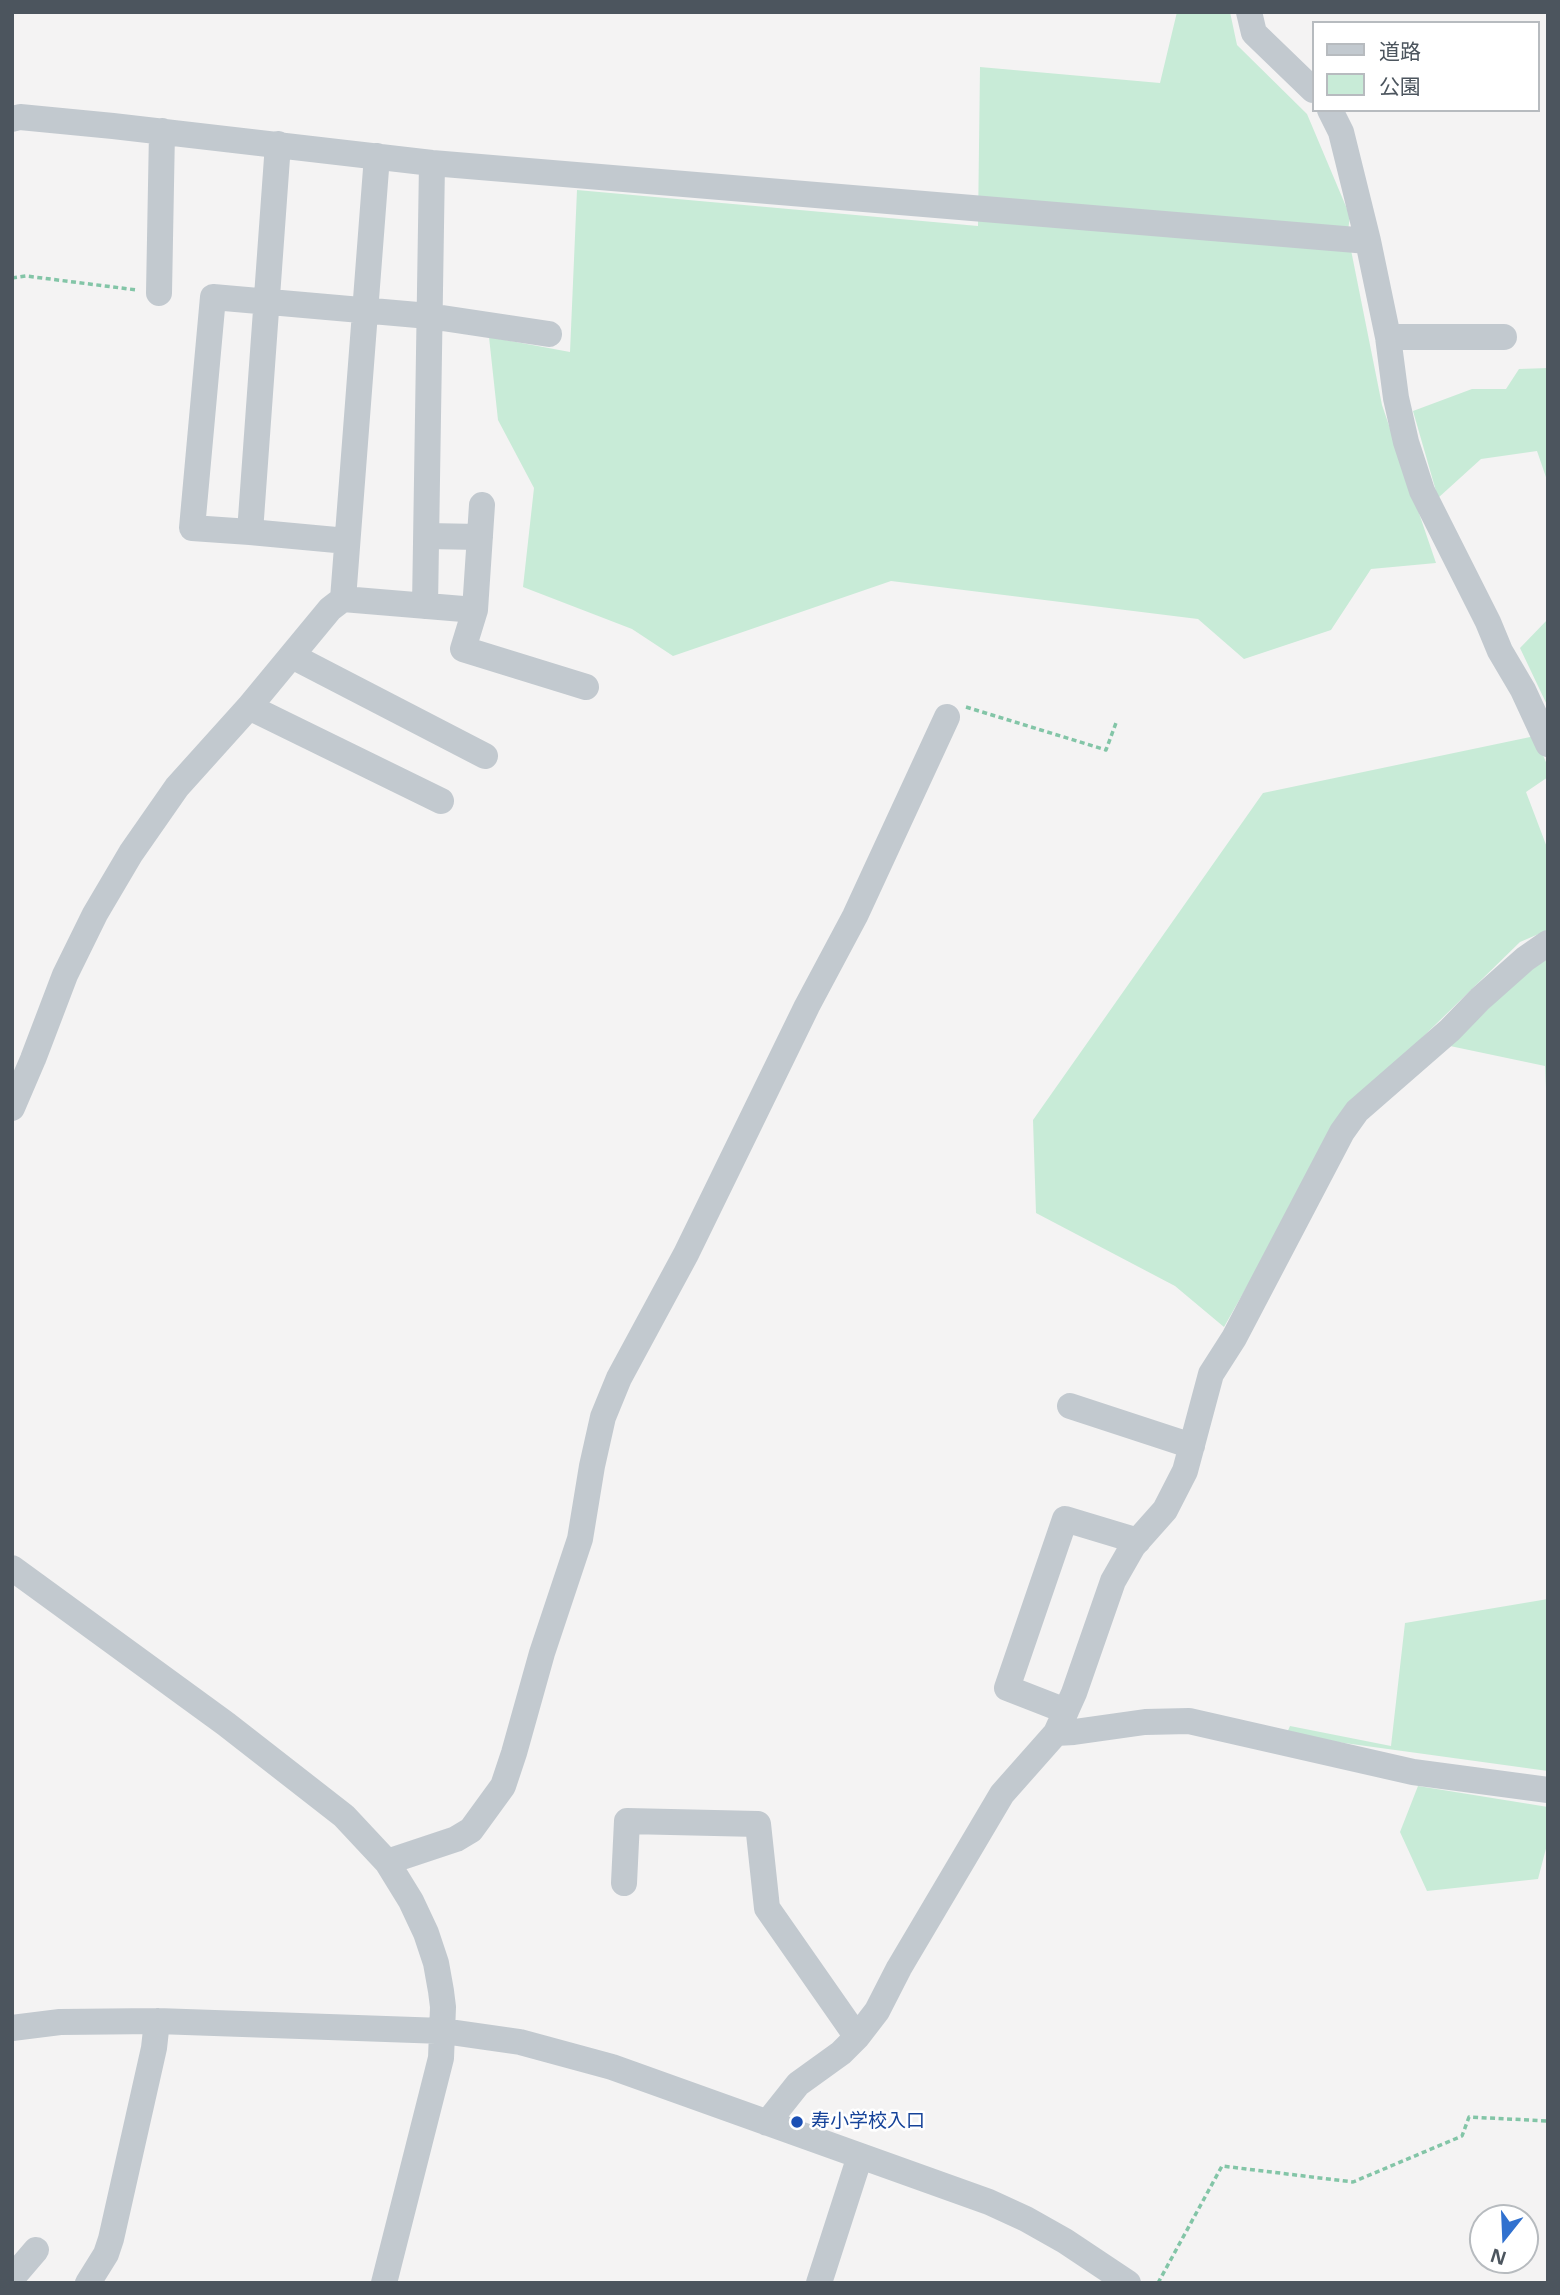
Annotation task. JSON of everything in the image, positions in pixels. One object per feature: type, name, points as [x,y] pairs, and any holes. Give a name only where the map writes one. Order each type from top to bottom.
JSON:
[{"type":"street","points":[[1249,12],[1254,33],[1312,89]]},
{"type":"street","points":[[1331,112],[1340,132],[1368,241],[1388,337],[1396,398],[1406,442],[1422,491],[1548,744]]},
{"type":"street","points":[[12,118],[163,131],[432,163],[1368,241]]},
{"type":"street","points":[[159,293],[163,131]]},
{"type":"street","points":[[250,532],[278,144]]},
{"type":"street","points":[[343,599],[377,156]]},
{"type":"street","points":[[425,606],[432,163]]},
{"type":"street","points":[[347,541],[192,528],[213,297],[366,309],[549,334]]},
{"type":"street","points":[[1388,337],[1504,337]]},
{"type":"street","points":[[482,505],[475,610],[463,649],[586,687]]},
{"type":"street","points":[[427,536],[480,537]]},
{"type":"street","points":[[12,1108],[65,975],[95,914],[131,853],[177,787],[249,707],[330,609],[343,599],[475,610]]},
{"type":"street","points":[[292,656],[485,756]]},
{"type":"street","points":[[249,707],[440,801]]},
{"type":"street","points":[[387,1862],[456,1839],[471,1830],[502,1786],[580,1539],[603,1417],[619,1378],[686,1254],[722,1176],[855,916],[947,717]]},
{"type":"street","points":[[767,2123],[799,2084],[841,2053],[877,2011],[899,1968],[1002,1794],[1061,1722],[1113,1581],[1138,1541],[1165,1510],[1185,1471],[1211,1374],[1234,1338],[1342,1132],[1357,1111],[1432,1047],[1525,959],[1548,943]]},
{"type":"street","points":[[1070,1406],[1192,1446]]},
{"type":"street","points":[[1138,1541],[1065,1519],[1007,1688],[1074,1732],[1145,1722],[1189,1721],[1413,1772],[1548,1790]]},
{"type":"street","points":[[14,1571],[226,1724],[344,1816],[387,1862],[411,1901],[436,1963],[443,2007],[443,2031],[436,2083],[384,2283]]},
{"type":"street","points":[[624,1884],[627,1822],[758,1824],[767,1908],[857,2037]]},
{"type":"street","points":[[88,2283],[111,2239],[154,2048],[157,2021]]},
{"type":"street","points":[[12,2028],[60,2022],[157,2021],[443,2031],[520,2042],[568,2054],[989,2202],[1065,2241],[1128,2283]]},
{"type":"street","points":[[819,2283],[860,2156]]},
{"type":"street","points":[[12,2278],[36,2250]]},
{"type":"path","points":[[12,278],[26,276],[159,293]]},
{"type":"path","points":[[947,717],[951,702],[1106,750],[1116,723]]},
{"type":"path","points":[[1158,2283],[1222,2166],[1353,2182],[1462,2136],[1469,2117],[1548,2122]]},
{"type":"green space","points":[[1177,12],[1230,12],[1237,45],[1307,114],[1350,216],[1348,231],[1351,250],[1382,405],[1436,563],[1371,569],[1331,630],[1244,659],[1198,619],[891,581],[673,656],[632,629],[523,587],[534,488],[498,420],[489,337],[570,352],[577,190],[978,226],[980,67],[1160,83]]},
{"type":"green space","points":[[1548,368],[1548,483],[1537,451],[1481,459],[1438,498],[1413,411],[1472,389],[1506,389],[1519,369]]},
{"type":"green space","points":[[1548,619],[1548,707],[1520,648]]},
{"type":"green space","points":[[1535,736],[1548,767],[1548,777],[1526,792],[1548,850],[1548,930],[1520,942],[1345,1113],[1224,1327],[1175,1286],[1036,1213],[1033,1120],[1263,793]]},
{"type":"green space","points":[[1548,956],[1548,1133],[1545,1066],[1450,1046],[1531,967]]},
{"type":"green space","points":[[1548,1599],[1548,1771],[1286,1735],[1290,1726],[1391,1746],[1405,1623]]},
{"type":"green space","points":[[1418,1786],[1548,1807],[1548,1841],[1538,1879],[1427,1891],[1400,1832]]},
{"type":"place","name":"寿小学校入口","points":[[797,2122]]}]
